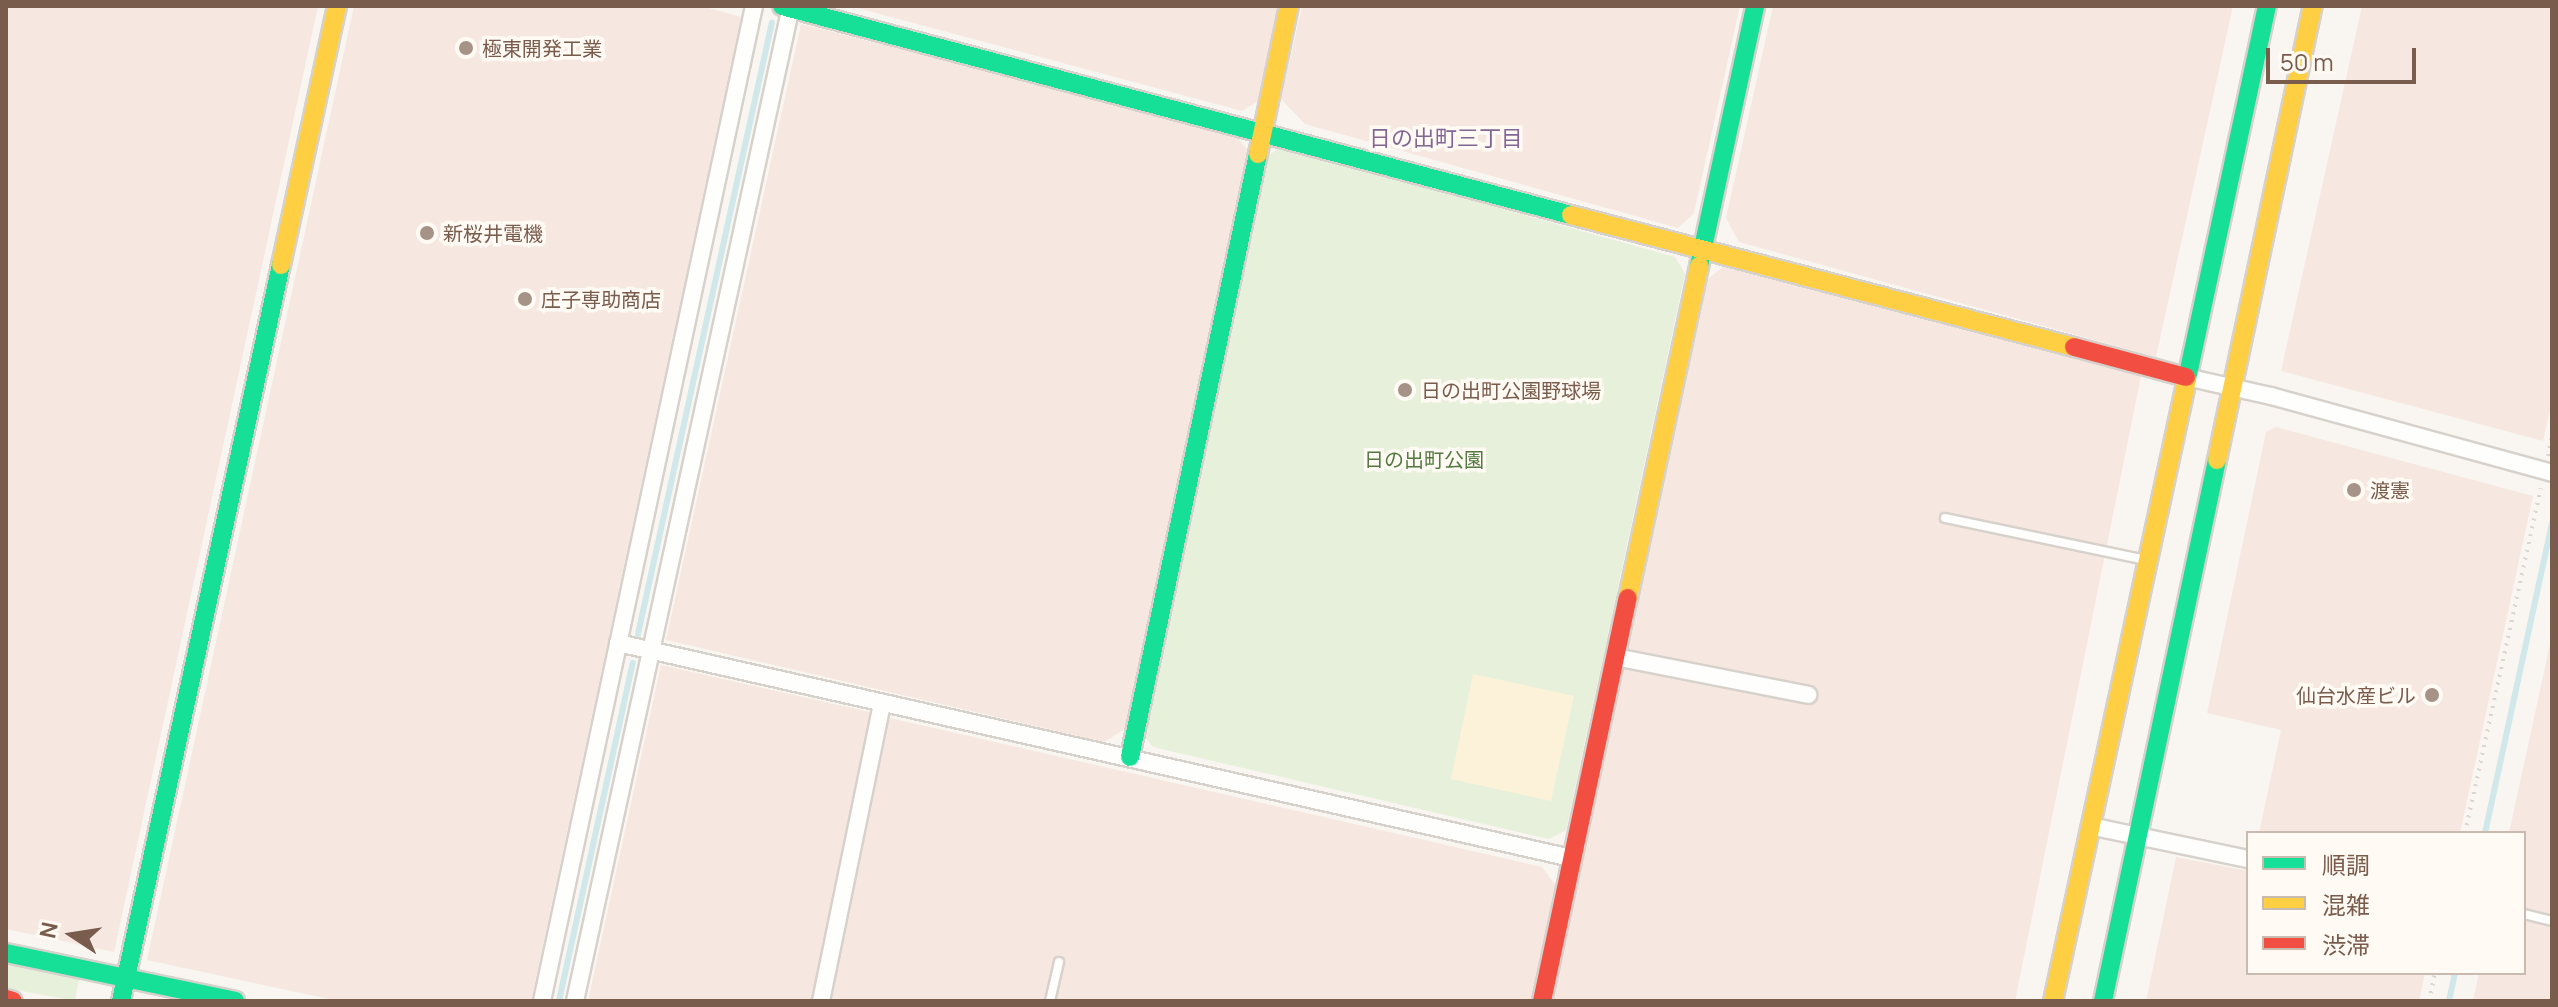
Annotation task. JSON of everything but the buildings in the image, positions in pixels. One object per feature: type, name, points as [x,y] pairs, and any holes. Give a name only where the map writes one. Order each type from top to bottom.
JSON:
[{"type":"street","points":[[121,1001],[337,6]]},
{"type":"street","points":[[542,1001],[754,6]]},
{"type":"street","points":[[1130,757],[1289,6]]},
{"type":"street","points":[[1542,1001],[1755,6]]},
{"type":"street","points":[[2053,1001],[2267,6]]},
{"type":"street","points":[[2103,1001],[2313,6]]},
{"type":"street","points":[[575,1001],[788,7],[2549,472]]},
{"type":"street","points":[[618,643],[1571,858]]},
{"type":"street","points":[[1615,657],[1808,695]]},
{"type":"street","points":[[821,1001],[882,703]]},
{"type":"street","points":[[2090,826],[2246,859]]},
{"type":"street","points":[[6,953],[235,1001]]},
{"type":"street","points":[[6,999],[13,1001]]},
{"type":"lane","points":[[1945,518],[2147,560]]},
{"type":"lane","points":[[2526,914],[2552,921]]},
{"type":"lane","points":[[1050,1001],[1059,962]]},
{"type":"path","points":[[2465,831],[2549,472],[2552,436]]},
{"type":"path","points":[[2429,1001],[2435,975]]},
{"type":"shaded area","points":[[6,6],[318,6],[114,952],[6,929]]},
{"type":"shaded area","points":[[354,6],[702,6],[741,17],[531,1001],[338,1001],[147,960]]},
{"type":"shaded area","points":[[850,6],[1280,6],[1260,100],[1242,111]]},
{"type":"shaded area","points":[[1302,6],[1740,6],[1694,213],[1678,228],[1305,124],[1281,99]]},
{"type":"shaded area","points":[[1773,6],[2233,6],[2156,357],[1739,242],[1726,218]]},
{"type":"shaded area","points":[[2362,6],[2552,6],[2552,400],[2543,441],[2281,371]]},
{"type":"shaded area","points":[[801,24],[1234,133],[1248,151],[1125,729],[1104,742],[666,640]]},
{"type":"shaded area","points":[[1724,266],[2141,376],[2015,1001],[1551,1001],[1702,284]]},
{"type":"shaded area","points":[[2276,427],[2533,496],[2460,831],[2259,831],[2281,730],[2207,713],[2266,432]]},
{"type":"shaded area","points":[[2552,635],[2552,1001],[2473,1001],[2479,975],[2526,975],[2526,831],[2509,831]]},
{"type":"shaded area","points":[[661,665],[874,713],[814,1001],[588,1001]]},
{"type":"shaded area","points":[[890,718],[1542,867],[1556,886],[1532,1001],[828,1001]]},
{"type":"shaded area","points":[[2176,857],[2246,871],[2246,975],[2425,975],[2419,1001],[2146,1001]]},
{"type":"green space","name":"日の出町公園","points":[[1280,147],[1675,257],[1685,274],[1566,830],[1549,839],[1153,747],[1144,736],[1266,158]]},
{"type":"green space","points":[[6,963],[79,979],[75,1001],[6,988]]},
{"type":"sand","points":[[1473,674],[1574,696],[1551,801],[1451,779]]},
{"type":"waterway","points":[[638,634],[772,22]]},
{"type":"waterway","points":[[2485,831],[2552,522]]},
{"type":"waterway","points":[[559,1001],[633,663]]},
{"type":"waterway","points":[[2449,1001],[2455,975]]},
{"type":"traffic: fast","points":[[782,6],[1571,215]]},
{"type":"traffic: fast","points":[[1699,266],[1755,6]]},
{"type":"traffic: fast","points":[[2187,379],[2267,6]]},
{"type":"traffic: fast","points":[[1130,757],[1258,154]]},
{"type":"traffic: fast","points":[[121,1001],[281,265]]},
{"type":"traffic: fast","points":[[2103,1001],[2217,460]]},
{"type":"traffic: fast","points":[[6,953],[235,1001]]},
{"type":"traffic: slow","points":[[281,265],[337,6]]},
{"type":"traffic: slow","points":[[1258,154],[1289,6]]},
{"type":"traffic: slow","points":[[2217,460],[2313,6]]},
{"type":"traffic: slow","points":[[1571,215],[2074,347]]},
{"type":"traffic: slow","points":[[1628,598],[1699,266]]},
{"type":"traffic: slow","points":[[2053,1001],[2187,379]]},
{"type":"traffic: jam","points":[[2074,347],[2186,377]]},
{"type":"traffic: jam","points":[[1542,1001],[1628,598]]},
{"type":"traffic: jam","points":[[6,999],[13,1001]]},
{"type":"place","name":"極東開発工業","points":[[466,48]]},
{"type":"place","name":"新桜井電機","points":[[427,233]]},
{"type":"place","name":"庄子専助商店","points":[[525,299]]},
{"type":"place","name":"日の出町公園野球場","points":[[1405,390]]},
{"type":"place","name":"渡憲","points":[[2354,490]]},
{"type":"place","name":"仙台水産ビル","points":[[2432,695]]},
{"type":"district","name":"日の出町三丁目","points":[[1446,139]]}]
